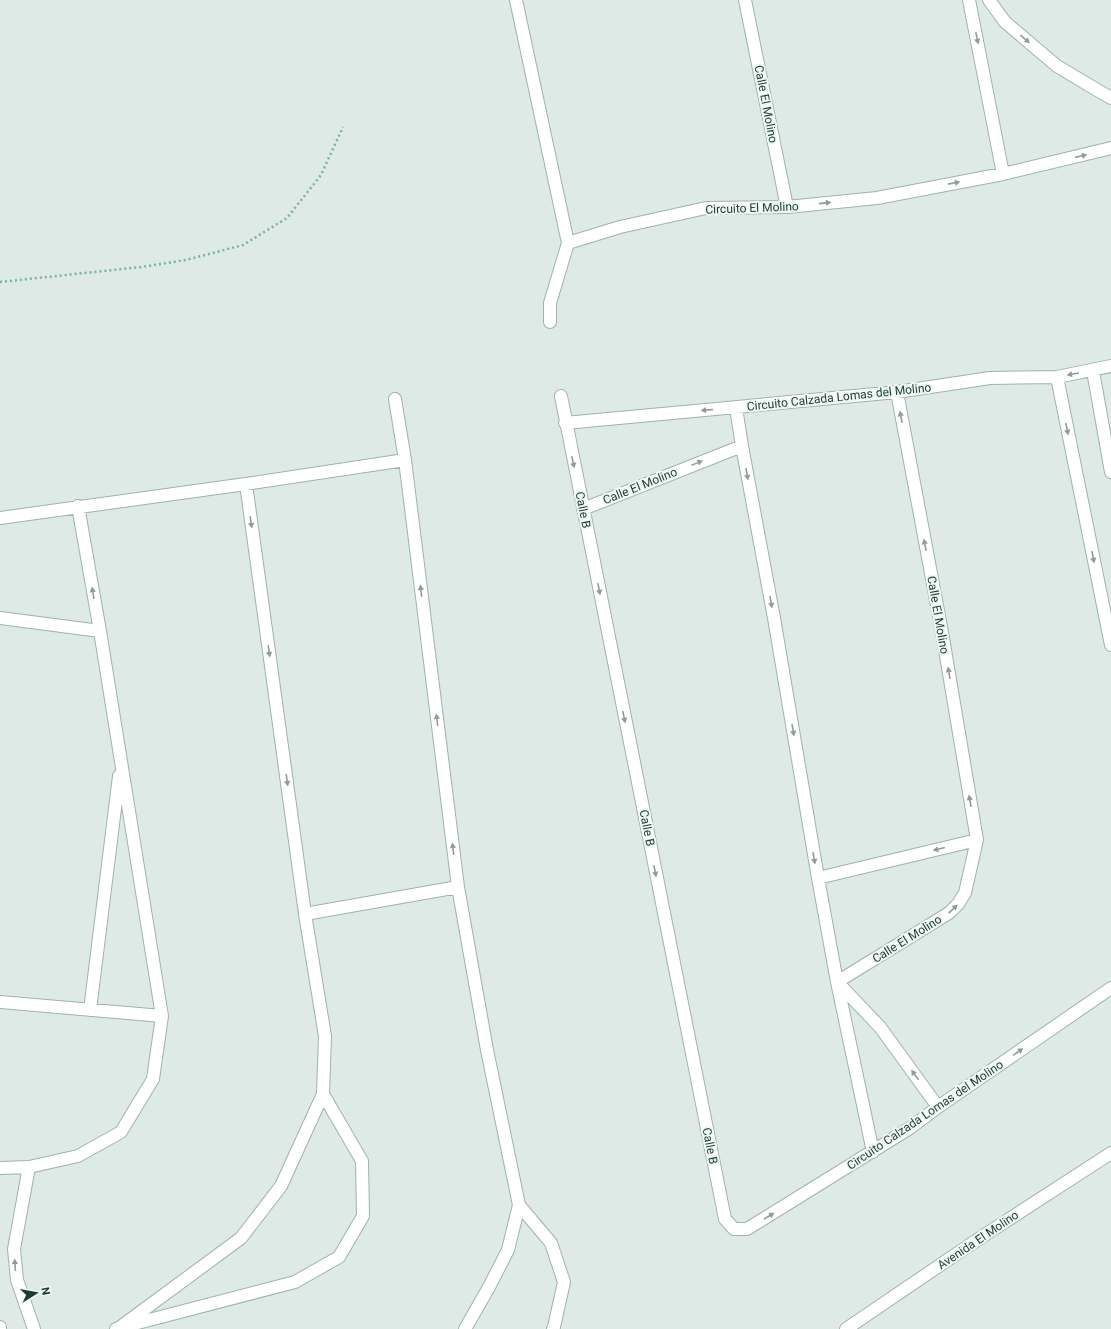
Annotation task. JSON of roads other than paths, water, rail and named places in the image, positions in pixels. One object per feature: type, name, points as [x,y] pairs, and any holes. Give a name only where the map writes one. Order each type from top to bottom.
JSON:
[{"type":"street","points":[[516,0],[568,243],[550,303],[550,322]]},
{"type":"street","name":"Calle El Molino","points":[[745,0],[787,207]]},
{"type":"street","points":[[970,0],[1003,174]]},
{"type":"street","points":[[989,0],[1005,22],[1057,66],[1111,98]]},
{"type":"street","name":"Circuito El Molino","points":[[568,243],[620,226],[706,208],[787,207],[877,198],[1003,174],[1111,148]]},
{"type":"street","name":"Circuito Calzada Lomas del Molino","points":[[565,423],[897,392],[990,378],[1057,377],[1111,366]]},
{"type":"street","points":[[1093,370],[1111,472]]},
{"type":"street","points":[[1057,377],[1111,645]]},
{"type":"street","name":"Calle El Molino","points":[[837,982],[949,913],[958,904],[964,893],[976,840],[942,632],[897,392]]},
{"type":"street","name":"Calle B","points":[[561,396],[565,423],[725,1220],[734,1229]]},
{"type":"street","points":[[395,399],[405,460],[458,887],[487,1050],[519,1204],[508,1250],[465,1329]]},
{"type":"street","points":[[736,408],[837,982],[873,1152]]},
{"type":"street","name":"Calle El Molino","points":[[583,509],[742,446]]},
{"type":"street","points":[[0,518],[78,506],[246,484],[405,460]]},
{"type":"street","points":[[118,1329],[240,1238],[281,1186],[324,1094],[325,1036],[305,914],[246,484]]},
{"type":"street","points":[[0,1168],[29,1167],[78,1156],[121,1132],[154,1079],[162,1016],[100,631],[78,506]]},
{"type":"street","points":[[0,618],[100,631]]},
{"type":"street","points":[[90,1010],[121,762]]},
{"type":"street","points":[[818,878],[976,840]]},
{"type":"street","points":[[305,914],[458,887]]},
{"type":"street","points":[[837,982],[880,1028],[938,1107]]},
{"type":"street","name":"Circuito Calzada Lomas del Molino","points":[[734,1229],[747,1229],[873,1152],[910,1128],[938,1107],[1111,988]]},
{"type":"street","points":[[0,1002],[162,1016]]},
{"type":"street","points":[[118,1329],[295,1282],[339,1257],[364,1216],[362,1161],[324,1094]]},
{"type":"street","name":"Avenida El Molino","points":[[846,1329],[977,1240],[1111,1154]]},
{"type":"street","points":[[29,1167],[14,1249],[17,1280],[34,1329]]},
{"type":"street","points":[[519,1204],[551,1243],[564,1282],[553,1329]]}]
